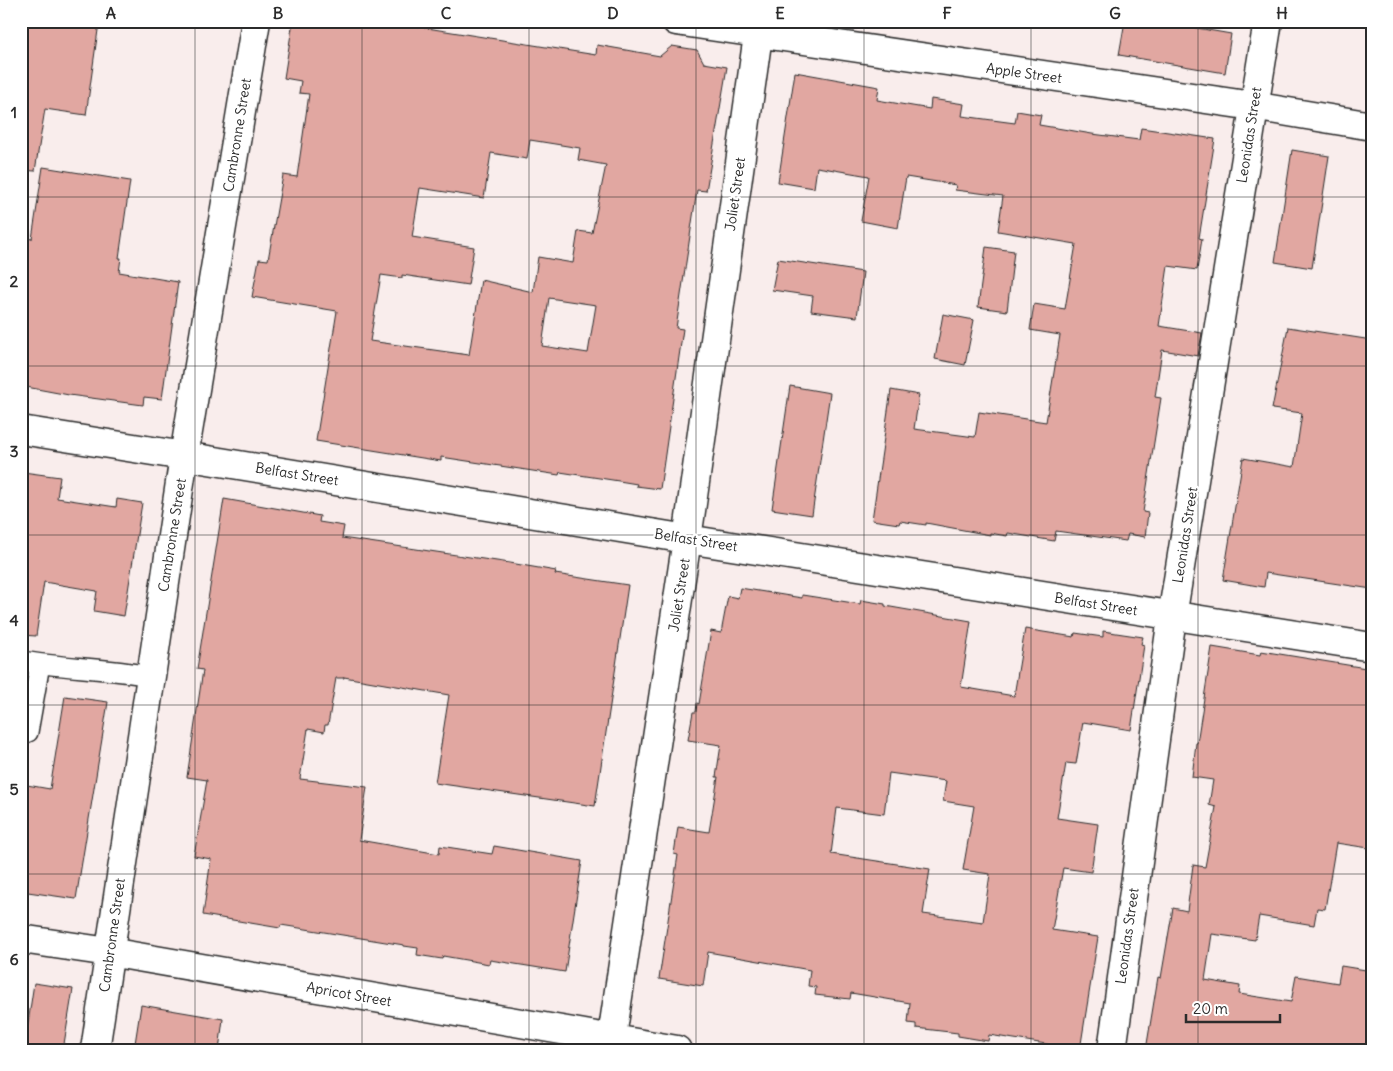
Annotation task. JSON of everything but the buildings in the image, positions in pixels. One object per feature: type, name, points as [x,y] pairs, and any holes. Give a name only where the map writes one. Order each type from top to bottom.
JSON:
[{"type":"street","name":"Cambronne Street","points":[[95,1050],[184,456],[256,21]]},
{"type":"street","name":"Apple Street","points":[[676,21],[759,28],[1372,126]]},
{"type":"street","name":"Leonidas Street","points":[[1112,1050],[1172,617],[1268,21]]},
{"type":"street","name":"Joliet Street","points":[[610,1044],[687,539],[759,28]]},
{"type":"street","name":"Belfast Street","points":[[21,430],[1172,617],[1372,647]]},
{"type":"street","name":"Apricot Street","points":[[21,939],[109,952],[610,1044],[677,1050]]},
{"type":"lane","points":[[21,660],[40,664],[118,670],[150,676]]},
{"type":"lane","points":[[21,735],[28,732],[40,664]]}]
